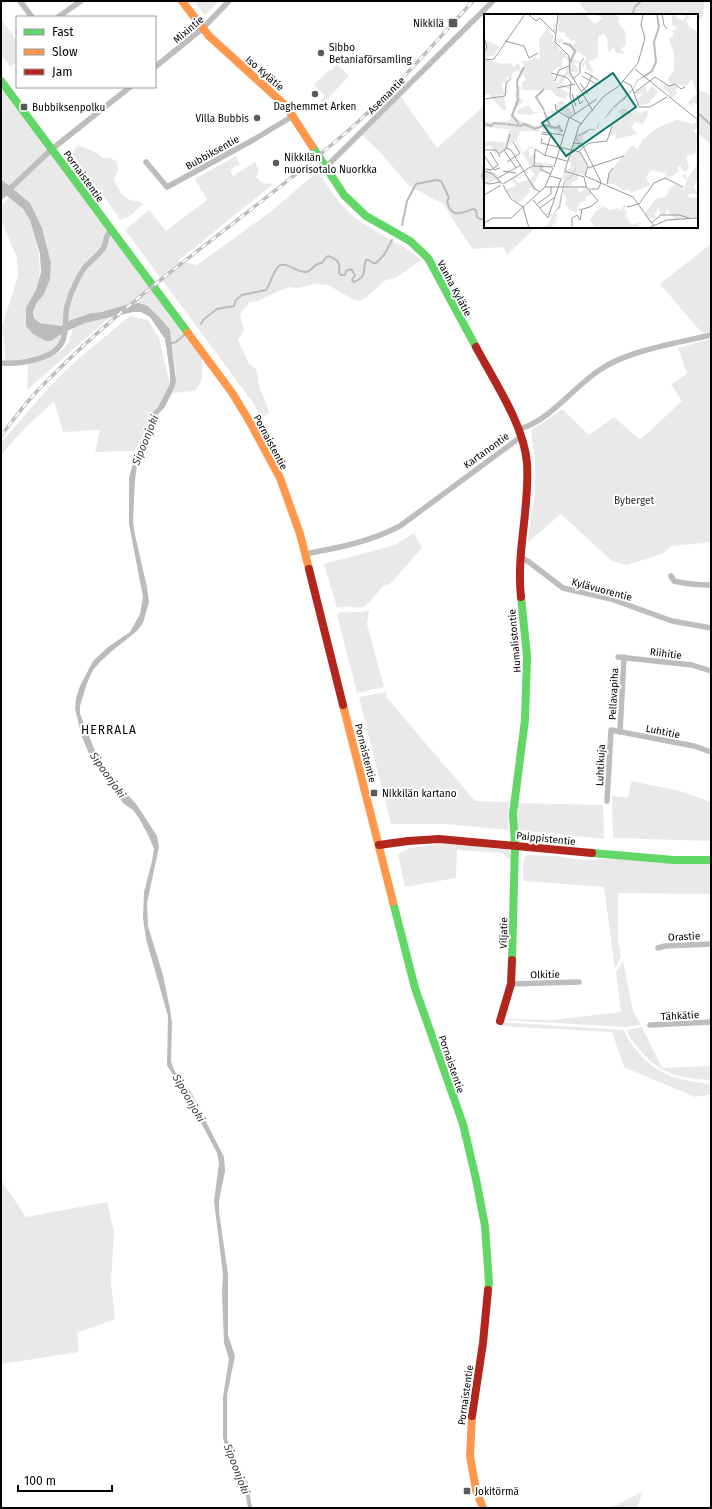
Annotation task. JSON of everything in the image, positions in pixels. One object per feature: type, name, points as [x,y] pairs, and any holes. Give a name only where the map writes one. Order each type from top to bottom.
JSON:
[{"type":"street","points":[[20,1],[31,16]]},
{"type":"street","points":[[59,16],[81,1]]},
{"type":"street","name":"Iso Kylätie","points":[[182,1],[209,36],[283,102],[326,167]]},
{"type":"street","name":"Mixintie","points":[[156,66],[203,28],[229,1]]},
{"type":"street","name":"Asemantie","points":[[326,167],[493,1]]},
{"type":"street","name":"Pornaistentie","points":[[1,81],[233,394],[280,478],[300,534],[415,988],[465,1131],[472,1158],[485,1226],[489,1283],[483,1343],[473,1406],[470,1456],[476,1490],[483,1508]]},
{"type":"street","points":[[1,196],[52,149],[129,88]]},
{"type":"street","name":"Bubbiksentie","points":[[146,162],[167,187],[255,139],[293,116]]},
{"type":"street","name":"Vanha Kylätie","points":[[326,167],[344,195],[359,211],[377,223],[410,241],[428,258],[521,432]]},
{"type":"street","points":[[1,362],[29,361],[46,356],[59,346],[65,335],[67,306],[76,280],[85,267],[104,247],[106,236],[111,231]]},
{"type":"street","name":"Kartanontie","points":[[305,554],[364,540],[388,532],[400,526],[521,432],[543,418],[587,379],[613,362],[643,351],[711,335]]},
{"type":"street","name":"Humalistontie","points":[[515,845],[513,814],[525,720],[527,664],[519,583],[527,478],[527,463],[521,432]]},
{"type":"street","name":"Kylävuorentie","points":[[520,557],[529,562],[563,588],[611,598],[672,621],[711,628]]},
{"type":"street","points":[[671,576],[674,581],[711,585]]},
{"type":"street","name":"Riihitie","points":[[621,657],[692,665],[711,671]]},
{"type":"street","name":"Pellavapiha","points":[[620,732],[621,657]]},
{"type":"street","name":"Luhtitie","points":[[610,730],[694,746],[711,752]]},
{"type":"street","name":"Luhtikuja","points":[[607,801],[610,730]]},
{"type":"street","name":"Paippistentie","points":[[378,845],[439,839],[674,860],[711,860]]},
{"type":"street","name":"Viljatie","points":[[500,1021],[511,984],[515,845]]},
{"type":"street","name":"Orastie","points":[[658,948],[665,946],[711,944]]},
{"type":"street","name":"Olkitie","points":[[511,984],[579,982]]},
{"type":"street","name":"Tähkätie","points":[[650,1025],[711,1022]]},
{"type":"green space","points":[[194,1],[219,1],[205,15]]},
{"type":"green space","points":[[578,1],[705,1],[702,18],[698,20],[698,14],[587,14]]},
{"type":"green space","points":[[1,19],[16,40],[16,63],[10,67],[1,55]]},
{"type":"green space","points":[[337,64],[349,76],[323,104],[320,101],[325,96],[314,85]]},
{"type":"green space","points":[[1,81],[202,354],[202,379],[195,391],[172,393],[176,373],[170,331],[162,320],[148,306],[139,303],[125,305],[102,312],[91,313],[71,320],[61,326],[40,323],[34,317],[34,308],[40,300],[51,263],[42,228],[10,186],[1,179]]},
{"type":"green space","points":[[698,89],[707,93],[711,97],[711,144],[698,134]]},
{"type":"green space","points":[[399,94],[437,148],[484,106],[484,228],[535,228],[507,255],[503,247],[472,249],[443,204],[409,186],[380,152],[360,133]]},
{"type":"green space","points":[[78,145],[97,153],[103,158],[110,158],[117,161],[118,170],[114,179],[118,188],[127,199],[143,204],[130,216],[121,220],[72,154]]},
{"type":"green space","points":[[236,156],[240,164],[230,170],[233,176],[255,162],[259,169],[256,177],[262,183],[273,184],[178,261],[197,265],[273,210],[318,171],[337,199],[354,217],[407,249],[421,260],[397,277],[384,281],[368,296],[360,301],[354,300],[328,285],[316,284],[297,288],[288,287],[257,301],[250,302],[240,315],[244,330],[238,340],[249,364],[256,369],[259,387],[269,413],[261,418],[254,404],[125,230],[149,210],[166,231],[207,200],[195,179]]},
{"type":"green space","points":[[9,198],[24,211],[31,222],[39,257],[40,274],[36,291],[26,308],[51,341],[63,333],[63,341],[46,356],[6,363],[2,326],[18,276],[17,258],[1,220],[1,206]]},
{"type":"green space","points":[[711,244],[711,331],[702,333],[660,284]]},
{"type":"green space","points":[[130,316],[148,320],[159,338],[170,384],[158,407],[153,412],[147,429],[134,451],[95,452],[100,430],[63,432],[54,401],[24,429],[1,455],[1,443],[49,387],[78,359]]},
{"type":"green space","points":[[110,317],[27,390],[28,365],[49,358],[60,352],[70,339],[73,329],[85,323]]},
{"type":"green space","name":"Byberget","points":[[710,339],[711,542],[672,546],[662,554],[627,565],[612,561],[561,514],[527,543],[535,494],[535,463],[531,430],[562,409],[589,435],[614,417],[640,440],[682,401],[671,384],[687,374],[678,348]]},
{"type":"green space","points":[[414,533],[422,548],[390,584],[384,585],[363,607],[337,608],[324,564],[395,545]]},
{"type":"green space","points":[[369,610],[367,624],[384,687],[357,693],[337,614]]},
{"type":"green space","points":[[386,692],[387,698],[475,801],[509,802],[508,830],[445,824],[391,824],[359,697]]},
{"type":"green space","points":[[631,781],[680,791],[711,802],[711,841],[613,838],[612,796],[628,798]]},
{"type":"green space","points":[[518,803],[603,805],[604,839],[518,830]]},
{"type":"green space","points":[[439,844],[508,850],[511,854],[511,861],[502,853],[457,850],[456,878],[405,887],[398,854],[410,848]]},
{"type":"green space","points":[[526,856],[594,860],[616,858],[711,863],[711,894],[618,893],[618,941],[621,956],[615,969],[604,887],[523,881],[523,861]]},
{"type":"green space","points":[[623,961],[633,1011],[641,1025],[625,1027],[505,1020],[552,1020],[621,1012],[616,972]]},
{"type":"green space","points":[[500,1022],[624,1030],[628,1039],[635,1048],[654,1067],[680,1079],[710,1084],[711,1094],[695,1097],[624,1067],[612,1032],[500,1026]]},
{"type":"green space","points":[[642,1027],[662,1068],[711,1066],[711,1080],[690,1078],[672,1074],[656,1065],[629,1036],[627,1030]]},
{"type":"green space","points":[[1,1180],[26,1217],[107,1202],[114,1232],[111,1282],[115,1319],[77,1333],[79,1352],[1,1364]]},
{"type":"green space","points":[[643,1491],[637,1508],[605,1508],[617,1505]]},
{"type":"water","name":"Sipoonjoki","points":[[1,179],[30,203],[42,228],[51,263],[50,279],[44,294],[36,304],[33,312],[34,318],[40,323],[61,326],[71,320],[91,313],[102,312],[125,305],[139,303],[148,306],[170,330],[176,382],[164,408],[158,414],[138,458],[135,480],[133,521],[149,602],[143,623],[137,631],[112,651],[93,670],[87,683],[80,706],[80,714],[95,751],[110,775],[137,805],[157,836],[159,847],[147,903],[148,926],[163,975],[170,1009],[172,1023],[171,1061],[174,1070],[192,1094],[224,1157],[225,1171],[219,1201],[219,1212],[228,1274],[228,1335],[235,1356],[227,1395],[227,1438],[230,1450],[248,1483],[252,1508],[248,1508],[245,1490],[225,1447],[223,1437],[223,1397],[229,1359],[224,1343],[222,1293],[223,1274],[214,1201],[219,1163],[217,1153],[198,1117],[167,1065],[168,1016],[146,939],[143,918],[144,892],[154,849],[139,818],[133,810],[124,804],[112,789],[90,756],[82,737],[75,709],[76,698],[80,686],[93,661],[108,647],[130,632],[140,614],[143,597],[129,524],[129,478],[135,455],[153,412],[158,407],[170,384],[170,373],[165,339],[150,317],[141,312],[133,312],[85,323],[63,333],[51,341],[46,341],[33,334],[26,326],[26,308],[36,290],[41,272],[40,254],[30,220],[23,209],[1,191]]},
{"type":"waterway","points":[[632,14],[635,7],[641,1]]},
{"type":"waterway","points":[[698,113],[711,125]]},
{"type":"waterway","points":[[484,169],[482,176],[484,180]]},
{"type":"waterway","points":[[402,225],[407,201],[416,184],[436,180],[441,181],[449,198],[447,201],[451,210],[461,213],[473,209],[476,210],[477,217],[484,219]]},
{"type":"waterway","points":[[201,324],[204,319],[217,309],[234,306],[236,300],[242,295],[266,290],[275,270],[282,265],[306,272],[317,264],[322,263],[328,256],[334,258],[338,262],[339,273],[341,275],[345,275],[346,271],[351,269],[355,275],[352,280],[354,282],[363,275],[366,260],[376,263],[384,255],[392,240]]},
{"type":"waterway","points":[[168,344],[176,342],[184,335]]},
{"type":"railway","points":[[1,436],[24,406],[42,386],[84,345],[158,282],[313,161],[350,129],[413,67],[473,1]]},
{"type":"traffic: fast","points":[[1,81],[188,333]]},
{"type":"traffic: fast","points":[[312,146],[344,195],[366,216],[410,241],[428,258],[476,347]]},
{"type":"traffic: fast","points":[[512,960],[515,845],[513,814],[525,720],[527,656],[521,597]]},
{"type":"traffic: fast","points":[[592,853],[674,860],[711,860]]},
{"type":"traffic: fast","points":[[393,902],[415,988],[463,1124],[485,1226],[489,1283],[488,1290]]},
{"type":"traffic: slow","points":[[182,1],[209,36],[286,106],[312,146]]},
{"type":"traffic: slow","points":[[188,333],[233,394],[280,478],[300,534],[309,569]]},
{"type":"traffic: slow","points":[[343,705],[393,902]]},
{"type":"traffic: slow","points":[[472,1416],[470,1456],[476,1490],[483,1508]]},
{"type":"traffic: jam","points":[[476,347],[507,404],[525,448],[527,463],[527,497],[520,563],[521,597]]},
{"type":"traffic: jam","points":[[309,569],[343,705]]},
{"type":"traffic: jam","points":[[379,845],[439,839],[592,853]]},
{"type":"traffic: jam","points":[[500,1021],[511,984],[512,960]]},
{"type":"traffic: jam","points":[[472,1416],[483,1343],[488,1290]]},
{"type":"place","name":"Nikkilä","points":[[453,23]]},
{"type":"place","name":"Sibbo Betaniaförsamling","points":[[321,53]]},
{"type":"place","name":"Daghemmet Arken","points":[[315,94]]},
{"type":"place","name":"Bubbiksenpolku","points":[[24,107]]},
{"type":"place","name":"Villa Bubbis","points":[[257,118]]},
{"type":"place","name":"Nikkilän nuorisotalo Nuorkka","points":[[276,163]]},
{"type":"place","name":"Nikkilän kartano","points":[[374,793]]},
{"type":"place","name":"Jokitörmä","points":[[467,1491]]},
{"type":"district","name":"HERRALA","points":[[109,730]]}]
